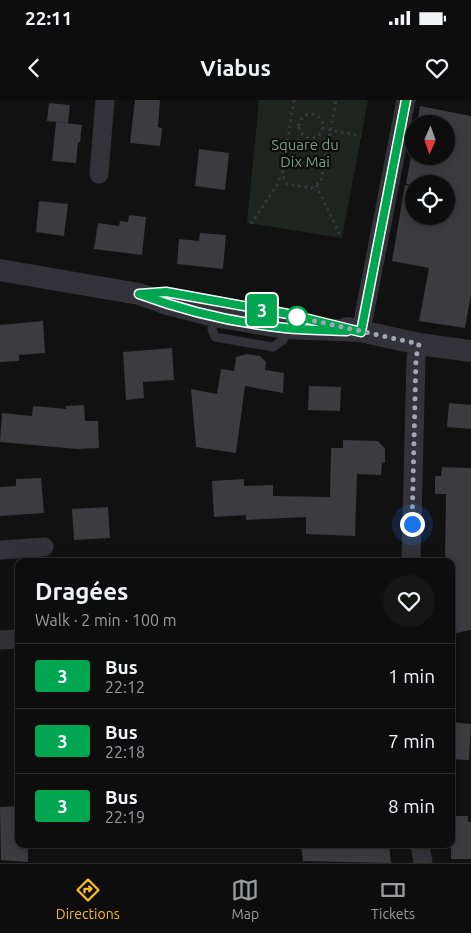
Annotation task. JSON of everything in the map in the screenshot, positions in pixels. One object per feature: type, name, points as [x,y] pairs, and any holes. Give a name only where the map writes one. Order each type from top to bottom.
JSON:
[{"type":"street","points":[[99,174],[105,100]]},
{"type":"street","points":[[361,332],[406,100]]},
{"type":"street","points":[[0,270],[139,294],[164,303],[214,316],[285,328],[361,332]]},
{"type":"street","points":[[139,294],[166,292],[288,314],[419,344],[471,351]]},
{"type":"street","points":[[411,558],[416,358],[419,344]]},
{"type":"street","points":[[0,550],[44,547]]},
{"type":"street","points":[[0,640],[15,639]]},
{"type":"street","points":[[420,848],[422,863]]},
{"type":"path","points":[[251,224],[282,175],[294,100]]},
{"type":"path","points":[[282,175],[287,184],[311,188],[321,182],[336,100]]},
{"type":"path","points":[[313,114],[319,117],[322,128],[316,137],[308,137],[301,133],[298,125],[301,118],[305,115],[313,114]]},
{"type":"path","points":[[322,128],[361,136]]},
{"type":"path","points":[[316,185],[341,237]]},
{"type":"green space","name":"Square du Dix Mai","points":[[259,100],[368,100],[342,238],[247,223]]},
{"type":"building","points":[[135,100],[160,100],[158,127],[162,128],[160,146],[130,143]]},
{"type":"building","points":[[49,103],[70,105],[68,123],[47,121]]},
{"type":"building","points":[[420,106],[471,116],[471,295],[465,328],[419,321],[429,268],[392,261],[405,185],[405,225],[455,225],[455,175],[408,175],[409,165],[455,165],[455,115],[418,115]]},
{"type":"building","points":[[56,122],[82,125],[76,163],[52,161]]},
{"type":"building","points":[[199,149],[229,153],[225,190],[195,186]]},
{"type":"building","points":[[39,201],[68,204],[64,236],[36,232]]},
{"type":"building","points":[[129,215],[146,217],[142,255],[94,249],[98,223],[119,226],[120,221],[128,222]]},
{"type":"building","points":[[200,233],[226,235],[223,269],[177,264],[179,239],[199,241]]},
{"type":"building","points":[[43,321],[45,353],[19,355],[19,361],[0,362],[0,325]]},
{"type":"building","points":[[172,348],[174,380],[143,382],[144,398],[126,400],[123,352]]},
{"type":"building","points":[[247,354],[260,356],[266,362],[265,370],[284,373],[283,393],[245,386],[236,453],[196,447],[191,389],[217,394],[221,369],[234,371],[236,357]]},
{"type":"building","points":[[309,386],[341,387],[340,411],[308,410]]},
{"type":"building","points":[[449,403],[471,405],[471,429],[447,427]]},
{"type":"building","points":[[84,405],[85,421],[98,421],[99,448],[77,449],[0,442],[2,413],[32,416],[33,406],[66,409],[66,406]]},
{"type":"building","points":[[343,440],[378,441],[385,449],[385,463],[382,462],[381,475],[357,474],[355,536],[306,534],[306,517],[246,520],[246,515],[214,517],[212,481],[244,479],[244,486],[273,485],[273,496],[330,497],[331,448],[343,448]]},
{"type":"building","points":[[442,467],[471,468],[471,630],[455,633],[455,558],[445,558],[446,494],[435,494],[435,476],[441,476]]},
{"type":"building","points":[[41,478],[44,513],[0,516],[0,487],[16,486],[16,479]]},
{"type":"building","points":[[108,507],[110,538],[74,540],[72,509]]},
{"type":"building","points":[[455,722],[471,724],[469,760],[455,759]]},
{"type":"building","points":[[15,806],[15,848],[28,848],[28,862],[1,860],[0,807]]},
{"type":"building","points":[[455,816],[468,816],[468,822],[471,822],[471,859],[451,859],[451,848],[455,848]]},
{"type":"building","points":[[301,848],[389,848],[391,863],[303,861]]},
{"type":"bus line","name":"3","points":[[347,331],[285,328],[214,316],[164,303],[139,294],[166,292],[288,314],[361,332],[370,275],[406,100]]},
{"type":"route","points":[[297,317],[419,344],[416,358],[412,524]]}]
